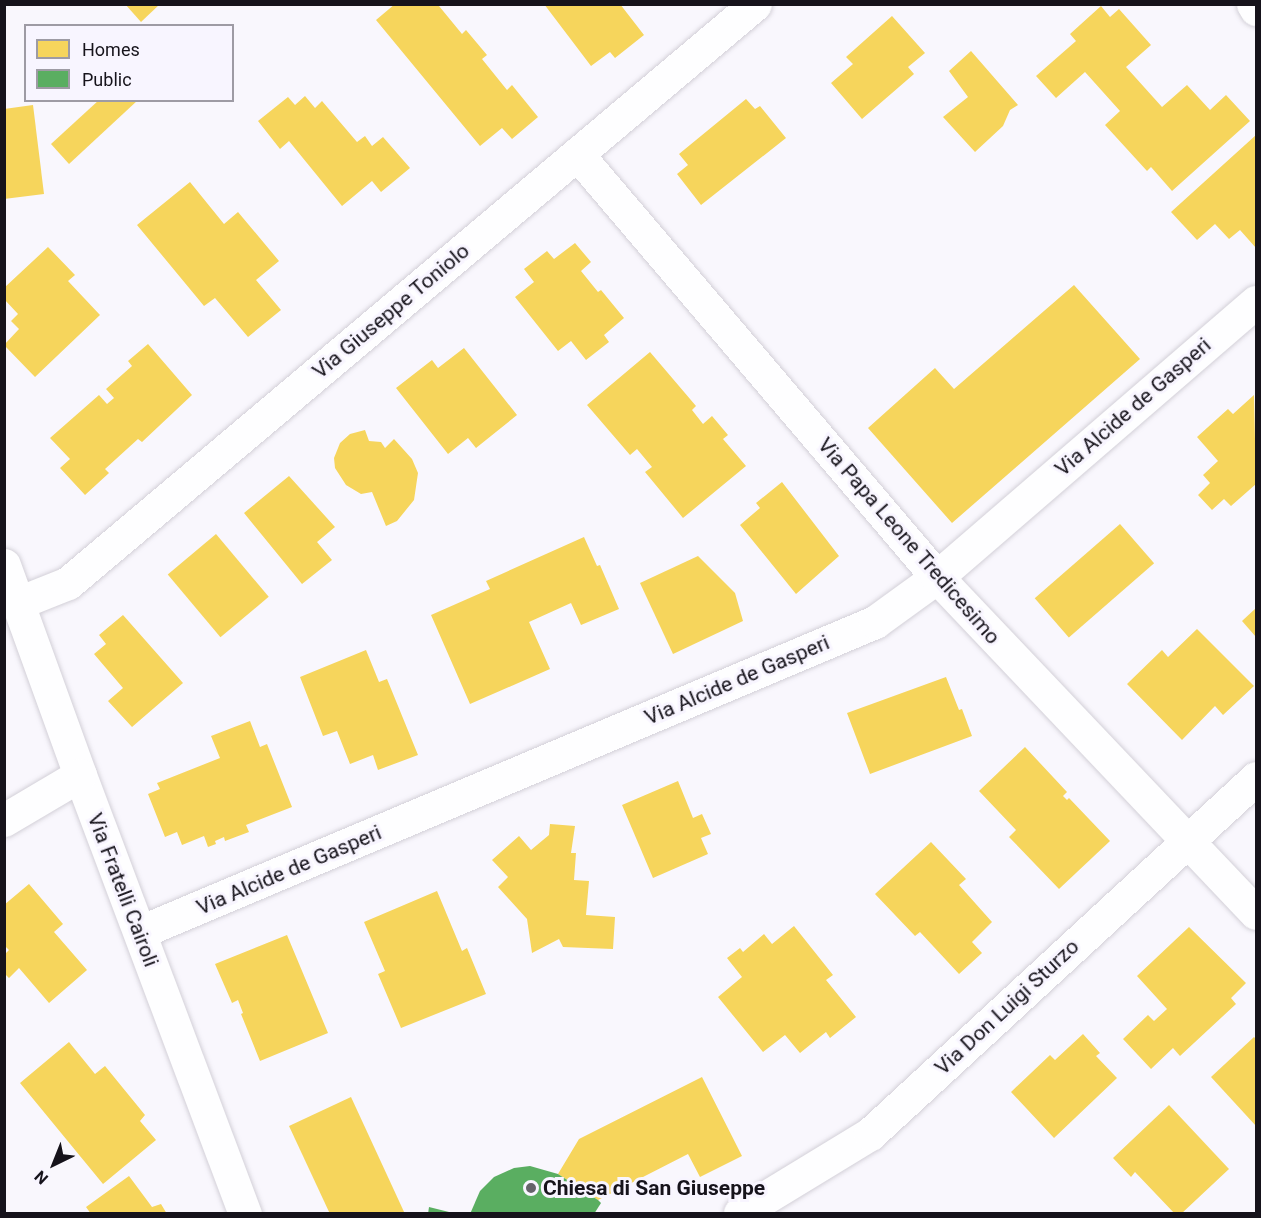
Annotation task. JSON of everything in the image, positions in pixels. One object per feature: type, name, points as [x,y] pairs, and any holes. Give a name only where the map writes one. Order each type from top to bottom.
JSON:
[{"type":"street","name":"Via Giuseppe Toniolo","points":[[18,603],[68,583],[755,4]]},
{"type":"street","points":[[1252,4],[1257,9]]},
{"type":"street","name":"Via Papa Leone Tredicesimo","points":[[577,154],[938,577],[1257,914]]},
{"type":"street","name":"Via Alcide de Gasperi","points":[[140,932],[875,622],[938,577],[1257,302]]},
{"type":"street","name":"Via Fratelli Cairoli","points":[[4,565],[80,775],[246,1214]]},
{"type":"street","points":[[4,819],[80,775]]},
{"type":"street","name":"Via Don Luigi Sturzo","points":[[740,1213],[870,1134],[1257,778]]},
{"type":"building: Homes","points":[[125,4],[160,4],[141,22]]},
{"type":"building: Homes","points":[[395,4],[440,4],[439,6],[462,34],[466,30],[487,55],[482,59],[507,90],[512,85],[538,117],[512,139],[502,128],[480,146],[376,20]]},
{"type":"building: Homes","points":[[544,4],[620,4],[644,35],[615,58],[610,52],[591,66]]},
{"type":"building: Homes","points":[[1101,6],[1110,17],[1119,9],[1151,45],[1126,67],[1162,107],[1187,85],[1210,110],[1226,95],[1250,121],[1172,191],[1151,167],[1147,171],[1105,125],[1120,111],[1085,72],[1056,98],[1036,76],[1076,41],[1070,34]]},
{"type":"building: Homes","points":[[892,16],[925,53],[908,67],[914,74],[862,119],[831,83],[853,64],[846,57]]},
{"type":"building: Homes","points":[[971,51],[1018,105],[1010,110],[1003,126],[975,152],[943,117],[968,97],[949,71]]},
{"type":"building: Homes","points":[[305,96],[315,108],[322,101],[357,142],[365,136],[372,146],[383,137],[410,168],[381,192],[372,181],[342,206],[289,141],[280,149],[258,121],[288,97],[295,105]]},
{"type":"building: Homes","points":[[746,99],[755,109],[760,106],[786,138],[701,205],[677,174],[688,165],[679,154]]},
{"type":"building: Homes","points":[[97,102],[136,102],[69,164],[51,144]]},
{"type":"building: Homes","points":[[33,105],[44,194],[4,199],[4,109]]},
{"type":"building: Homes","points":[[1256,135],[1256,248],[1240,230],[1229,239],[1215,224],[1197,240],[1171,212]]},
{"type":"building: Homes","points":[[190,182],[224,224],[238,212],[279,261],[256,280],[281,310],[248,337],[215,298],[204,306],[137,225]]},
{"type":"building: Homes","points":[[575,243],[591,262],[581,271],[598,292],[601,290],[624,318],[604,335],[609,342],[586,360],[571,341],[558,351],[515,297],[534,282],[524,269],[547,251],[554,259]]},
{"type":"building: Homes","points":[[48,247],[75,275],[68,281],[100,315],[35,377],[4,345],[19,329],[11,321],[18,314],[4,299],[4,288]]},
{"type":"building: Homes","points":[[1074,285],[1140,359],[952,523],[868,428],[935,368],[954,389]]},
{"type":"building: Homes","points":[[148,344],[192,395],[142,442],[138,439],[105,469],[109,473],[85,495],[60,468],[70,459],[50,438],[99,395],[107,404],[114,398],[106,389],[132,366],[128,361]]},
{"type":"building: Homes","points":[[464,348],[517,415],[476,448],[468,438],[448,454],[396,388],[432,360],[438,368]]},
{"type":"building: Homes","points":[[650,352],[696,406],[692,410],[703,424],[712,416],[728,435],[723,439],[746,466],[683,518],[645,472],[652,467],[637,449],[630,455],[587,405]]},
{"type":"building: Homes","points":[[1254,395],[1256,484],[1231,506],[1224,499],[1212,510],[1198,495],[1210,483],[1203,475],[1218,461],[1197,437],[1228,409],[1233,414]]},
{"type":"building: Homes","points":[[365,430],[369,441],[381,442],[385,448],[394,439],[412,459],[418,473],[414,500],[397,521],[386,526],[372,492],[361,494],[346,485],[335,468],[334,458],[340,443],[350,434]]},
{"type":"building: Homes","points":[[289,476],[335,527],[317,542],[332,560],[302,584],[244,513]]},
{"type":"building: Homes","points":[[782,482],[839,556],[796,594],[740,525],[760,508],[756,503]]},
{"type":"building: Homes","points":[[1120,524],[1154,563],[1069,637],[1035,598]]},
{"type":"building: Homes","points":[[216,534],[269,597],[220,637],[168,574]]},
{"type":"building: Homes","points":[[584,537],[597,566],[600,565],[619,609],[581,625],[571,603],[529,622],[550,669],[470,704],[431,615],[490,589],[486,581]]},
{"type":"building: Homes","points":[[698,556],[735,593],[743,621],[673,654],[640,583]]},
{"type":"building: Homes","points":[[1256,608],[1256,637],[1242,621]]},
{"type":"building: Homes","points":[[123,615],[183,683],[132,727],[108,701],[123,688],[94,654],[106,644],[99,635]]},
{"type":"building: Homes","points":[[1197,629],[1254,686],[1223,715],[1215,706],[1182,740],[1127,684],[1162,650],[1168,657]]},
{"type":"building: Homes","points":[[366,650],[379,682],[387,679],[418,755],[378,770],[373,755],[350,764],[337,731],[323,736],[300,677]]},
{"type":"building: Homes","points":[[946,677],[972,736],[870,774],[847,713]]},
{"type":"building: Homes","points":[[250,721],[260,747],[267,744],[292,807],[246,825],[249,832],[225,841],[224,837],[208,847],[204,836],[182,845],[177,832],[165,837],[148,794],[160,789],[157,783],[220,758],[211,736]]},
{"type":"building: Homes","points":[[1025,747],[1067,792],[1063,796],[1067,800],[1069,798],[1110,841],[1059,889],[1009,837],[1016,830],[979,791]]},
{"type":"building: Homes","points":[[678,781],[693,818],[702,814],[711,834],[701,838],[708,854],[653,878],[622,805]]},
{"type":"building: Homes","points":[[550,824],[575,826],[571,853],[576,853],[574,880],[589,881],[586,915],[615,917],[613,949],[563,947],[559,939],[532,953],[527,919],[498,887],[508,877],[492,860],[519,836],[531,850],[549,835]]},
{"type":"building: Homes","points":[[931,842],[966,879],[959,885],[992,922],[972,942],[982,953],[959,974],[920,932],[915,936],[875,894]]},
{"type":"building: Homes","points":[[29,884],[63,924],[54,932],[87,970],[49,1003],[19,968],[9,978],[4,973],[4,955],[9,950],[4,945],[4,905]]},
{"type":"building: Homes","points":[[437,891],[462,951],[467,948],[486,994],[401,1028],[378,974],[385,971],[364,922]]},
{"type":"building: Homes","points":[[794,926],[833,975],[826,980],[856,1017],[830,1038],[826,1032],[800,1053],[785,1035],[763,1052],[718,997],[742,977],[727,958],[740,948],[743,952],[764,934],[772,944]]},
{"type":"building: Homes","points":[[1189,927],[1246,983],[1231,998],[1236,1004],[1180,1056],[1173,1048],[1151,1069],[1123,1039],[1148,1015],[1154,1021],[1167,1009],[1137,976]]},
{"type":"building: Homes","points":[[287,935],[328,1033],[260,1061],[241,1014],[243,1013],[238,1000],[232,1003],[215,964]]},
{"type":"building: Homes","points":[[1083,1034],[1100,1053],[1096,1056],[1117,1078],[1054,1138],[1011,1092],[1050,1055],[1055,1060]]},
{"type":"building: Homes","points":[[1254,1037],[1256,1039],[1256,1126],[1211,1077]]},
{"type":"building: Homes","points":[[69,1042],[95,1074],[105,1066],[145,1115],[140,1121],[156,1140],[103,1184],[20,1083]]},
{"type":"building: Homes","points":[[702,1077],[742,1156],[700,1177],[688,1154],[598,1200],[558,1174],[579,1139]]},
{"type":"building: Homes","points":[[351,1097],[405,1214],[330,1214],[289,1126]]},
{"type":"building: Homes","points":[[1169,1105],[1229,1169],[1181,1214],[1175,1214],[1135,1172],[1131,1177],[1113,1158]]},
{"type":"building: Homes","points":[[129,1176],[152,1207],[161,1204],[167,1214],[91,1214],[86,1207]]},
{"type":"building: Public","name":"Chiesa di San Giuseppe","points":[[530,1166],[558,1174],[601,1203],[594,1214],[470,1214],[480,1191],[494,1177],[514,1168]]},
{"type":"building: Public","points":[[429,1207],[453,1213],[453,1214],[428,1214]]},
{"type":"place","name":"Chiesa di San Giuseppe","points":[[531,1188]]}]
